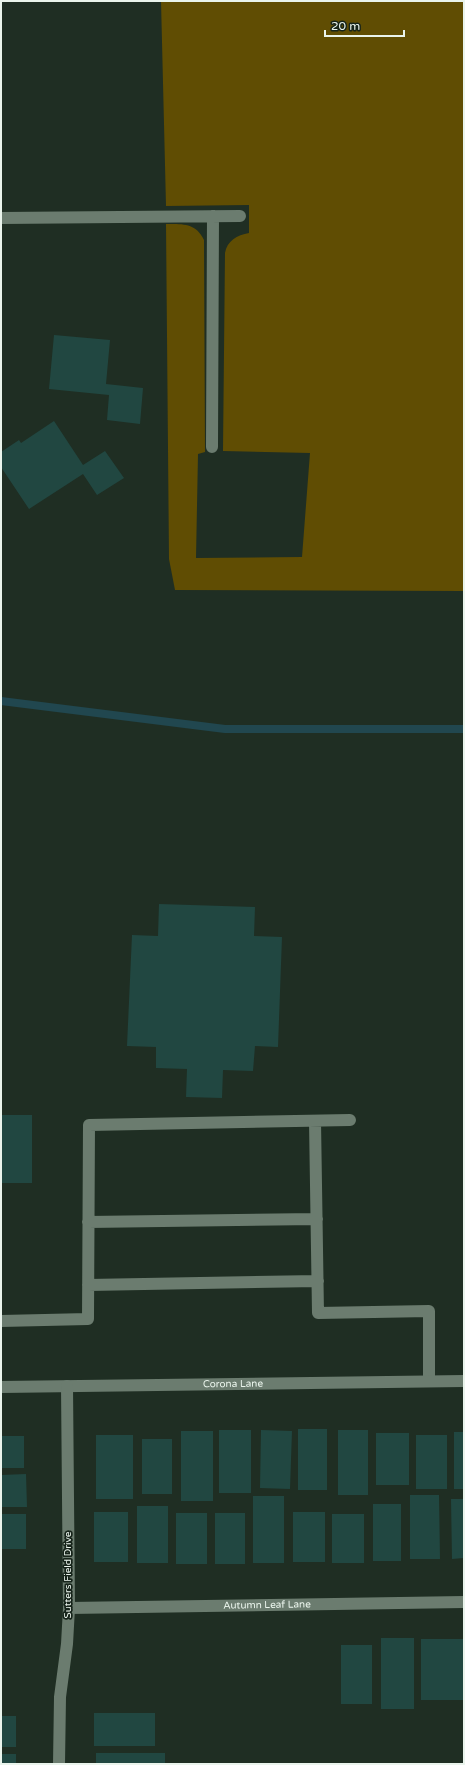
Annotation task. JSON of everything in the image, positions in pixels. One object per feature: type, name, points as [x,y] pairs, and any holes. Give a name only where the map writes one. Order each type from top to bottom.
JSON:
[{"type":"street","points":[[212,447],[214,216]]},
{"type":"street","points":[[1,218],[240,216]]},
{"type":"street","points":[[1,1321],[88,1319],[89,1125],[350,1120]]},
{"type":"street","points":[[315,1121],[318,1313],[429,1311],[429,1381]]},
{"type":"street","points":[[88,1222],[317,1219]]},
{"type":"street","points":[[88,1284],[318,1281]]},
{"type":"street","name":"Corona Lane","points":[[1,1387],[464,1381]]},
{"type":"street","name":"Sutters Field Drive","points":[[59,1764],[60,1697],[67,1644],[69,1608],[67,1386]]},
{"type":"street","name":"Autumn Leaf Lane","points":[[69,1608],[464,1602]]},
{"type":"shaded area","points":[[161,1],[464,1],[464,591],[175,590],[169,559],[166,224],[193,227],[201,234],[204,240],[205,452],[198,454],[196,558],[302,557],[310,453],[223,451],[225,253],[228,245],[233,239],[240,235],[249,233],[249,205],[166,206]]},
{"type":"building","points":[[54,335],[110,340],[106,384],[143,388],[140,424],[107,420],[109,395],[49,389]]},
{"type":"building","points":[[54,421],[83,465],[105,451],[124,478],[97,495],[83,474],[29,509],[1,467],[1,452],[19,440],[21,443]]},
{"type":"building","points":[[159,904],[255,907],[254,936],[282,937],[278,1047],[255,1046],[253,1071],[223,1070],[222,1098],[186,1097],[187,1069],[156,1068],[156,1047],[127,1046],[132,935],[158,936]]},
{"type":"building","points":[[1,1115],[32,1115],[32,1183],[1,1183]]},
{"type":"building","points":[[298,1429],[327,1429],[327,1490],[298,1490]]},
{"type":"building","points":[[219,1430],[251,1430],[251,1493],[219,1493]]},
{"type":"building","points":[[261,1430],[292,1431],[290,1489],[260,1488]]},
{"type":"building","points":[[338,1430],[368,1430],[368,1495],[338,1495]]},
{"type":"building","points":[[181,1431],[213,1431],[213,1501],[181,1501]]},
{"type":"building","points":[[454,1432],[464,1432],[464,1489],[454,1489]]},
{"type":"building","points":[[376,1433],[409,1433],[409,1485],[376,1485]]},
{"type":"building","points":[[96,1435],[133,1435],[133,1499],[96,1499]]},
{"type":"building","points":[[416,1435],[447,1435],[447,1489],[416,1489]]},
{"type":"building","points":[[1,1436],[24,1436],[24,1468],[1,1468]]},
{"type":"building","points":[[142,1439],[172,1439],[172,1494],[142,1494]]},
{"type":"building","points":[[26,1474],[27,1507],[1,1507],[1,1475]]},
{"type":"building","points":[[410,1495],[439,1495],[440,1559],[410,1559]]},
{"type":"building","points":[[253,1496],[284,1496],[284,1563],[253,1563]]},
{"type":"building","points":[[451,1499],[464,1499],[464,1558],[452,1559]]},
{"type":"building","points":[[373,1504],[401,1504],[401,1561],[373,1561]]},
{"type":"building","points":[[137,1506],[168,1506],[168,1563],[137,1563]]},
{"type":"building","points":[[94,1512],[128,1512],[128,1562],[94,1562]]},
{"type":"building","points":[[293,1512],[325,1512],[325,1562],[293,1562]]},
{"type":"building","points":[[176,1513],[207,1513],[207,1564],[176,1564]]},
{"type":"building","points":[[215,1513],[245,1513],[245,1564],[215,1564]]},
{"type":"building","points":[[1,1514],[26,1514],[26,1549],[1,1549]]},
{"type":"building","points":[[332,1514],[364,1514],[364,1563],[332,1563]]},
{"type":"building","points":[[381,1638],[414,1638],[414,1709],[381,1709]]},
{"type":"building","points":[[421,1639],[464,1639],[464,1700],[421,1700]]},
{"type":"building","points":[[341,1645],[372,1645],[372,1704],[341,1704]]},
{"type":"building","points":[[94,1713],[155,1713],[155,1746],[94,1746]]},
{"type":"building","points":[[1,1716],[16,1716],[16,1747],[1,1747]]},
{"type":"building","points":[[96,1753],[165,1753],[165,1764],[96,1764]]},
{"type":"building","points":[[1,1754],[16,1754],[16,1764],[1,1764]]},
{"type":"waterway","points":[[1,701],[225,729],[464,729]]}]
